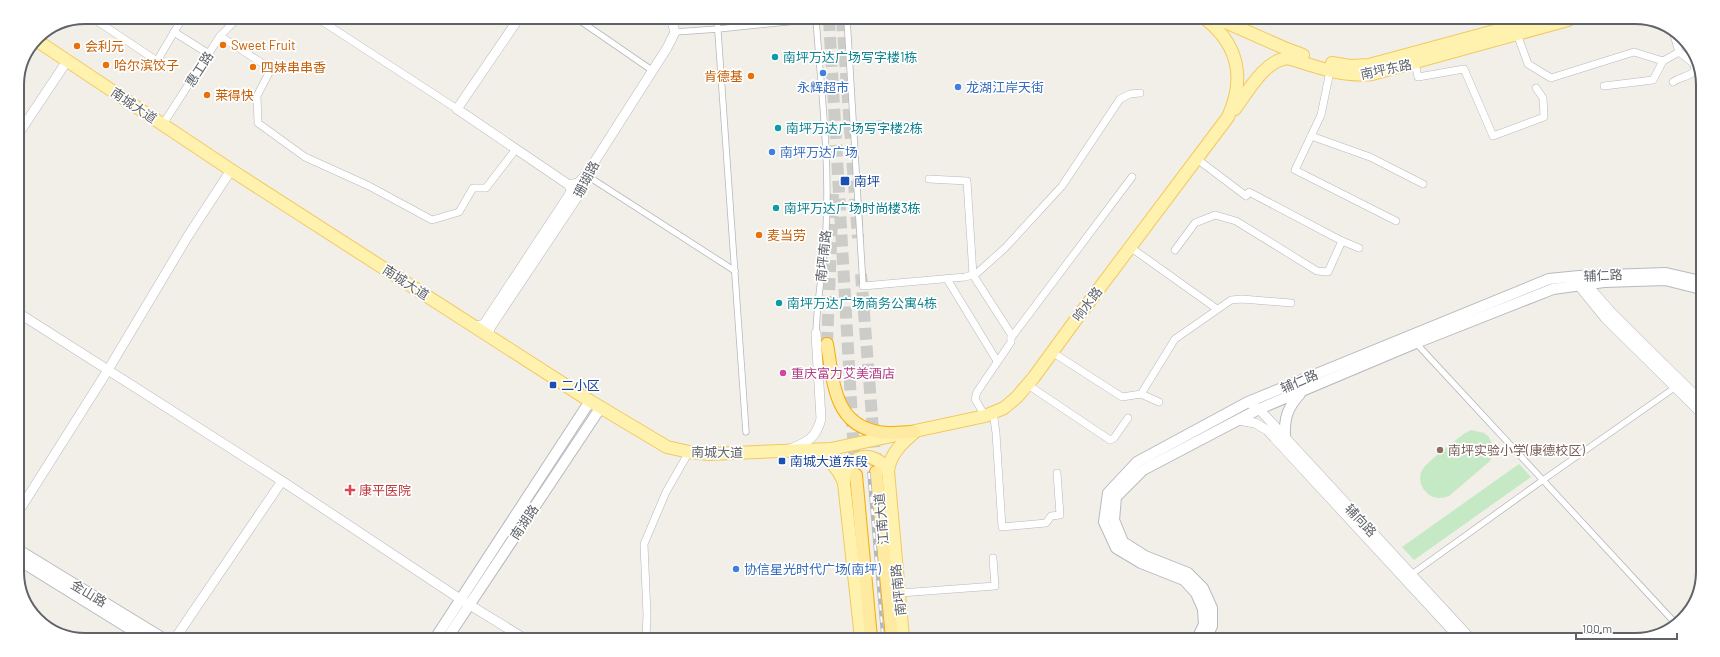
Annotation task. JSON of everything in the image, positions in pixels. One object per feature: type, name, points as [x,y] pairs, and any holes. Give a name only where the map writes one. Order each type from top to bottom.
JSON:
[{"type":"highway","points":[[827,344],[834,389],[840,405],[849,417],[860,426],[868,429],[888,433],[915,432]]},
{"type":"highway","name":"江南大道","points":[[882,471],[892,633]]},
{"type":"highway","name":"江南大道","points":[[856,476],[871,633]]},
{"type":"main road","name":"响水路","points":[[800,450],[831,449],[915,432],[989,414],[1004,408],[1017,397],[1028,385],[1228,117],[1237,93],[1237,69],[1234,57],[1223,36],[1211,24]]},
{"type":"main road","name":"南坪东路","points":[[1236,24],[1288,58],[1330,71],[1355,75],[1372,74],[1415,63],[1553,24]]},
{"type":"main road","name":"南坪东路","points":[[1282,53],[1350,66],[1369,65],[1520,24]]},
{"type":"main road","name":"南城大道","points":[[41,43],[231,170],[474,327],[590,401],[667,447],[688,452],[709,454],[800,450]]},
{"type":"main road","points":[[1228,117],[1269,65],[1282,53]]},
{"type":"main road","name":"辅仁路","points":[[1209,633],[1212,626],[1212,608],[1203,588],[1188,574],[1145,556],[1123,542],[1114,520],[1116,497],[1143,470],[1259,409],[1416,343],[1553,289],[1582,282],[1666,273],[1696,280]]},
{"type":"main road","name":"辅仁路","points":[[1200,633],[1204,624],[1203,609],[1196,592],[1184,580],[1141,562],[1116,548],[1104,522],[1108,493],[1138,462],[1248,402],[1550,279],[1582,282],[1665,280],[1696,288]]},
{"type":"main road","points":[[1285,438],[1285,418],[1288,410],[1292,402],[1303,391]]},
{"type":"main road","points":[[439,633],[465,601],[590,401]]},
{"type":"main road","name":"南湖路","points":[[450,633],[465,601],[601,407]]},
{"type":"main road","name":"南坪南路","points":[[903,633],[900,593],[882,471],[889,463],[895,452],[915,432]]},
{"type":"main road","points":[[800,450],[814,453],[832,463],[840,473],[844,483]]},
{"type":"main road","points":[[860,633],[844,483],[845,473],[848,466],[855,460],[864,457],[870,457],[884,464],[882,471]]},
{"type":"main road","name":"金山路","points":[[24,553],[156,633]]},
{"type":"main road","name":"金山路","points":[[24,563],[138,633]]},
{"type":"street","points":[[102,24],[157,60],[179,24]]},
{"type":"street","name":"惠工路","points":[[163,124],[220,36],[232,24]]},
{"type":"street","points":[[326,24],[569,185],[571,190],[570,195],[531,254],[484,324],[474,327]]},
{"type":"street","points":[[457,110],[515,24]]},
{"type":"street","points":[[585,24],[652,71]]},
{"type":"street","points":[[673,24],[675,32],[767,24]]},
{"type":"street","points":[[718,24],[746,432]]},
{"type":"street","name":"南坪南路","points":[[787,450],[809,441],[820,423],[821,403],[816,313],[826,231],[827,176],[823,99],[816,24]]},
{"type":"street","points":[[847,24],[863,286],[965,278],[976,274],[1005,248],[1062,186],[1120,99],[1130,94],[1140,93]]},
{"type":"street","points":[[174,32],[209,54]]},
{"type":"street","name":"珊瑚路","points":[[490,337],[490,328],[578,196],[586,175],[675,32]]},
{"type":"street","points":[[1517,34],[1528,64],[1551,78],[1634,52],[1663,61]]},
{"type":"street","points":[[220,36],[271,69],[257,96],[258,123],[305,157],[369,186],[432,220],[460,212],[472,188],[486,188],[516,149]]},
{"type":"street","points":[[1675,39],[1679,52],[1691,61]]},
{"type":"street","points":[[1604,86],[1653,80],[1663,61],[1679,52]]},
{"type":"street","points":[[24,126],[67,61]]},
{"type":"street","points":[[1415,63],[1418,77],[1464,69],[1493,136],[1544,117],[1543,98],[1536,88]]},
{"type":"street","points":[[1330,71],[1321,115],[1295,170],[1396,221]]},
{"type":"street","points":[[1673,82],[1678,78],[1689,76],[1694,71]]},
{"type":"street","points":[[854,126],[881,124]]},
{"type":"street","points":[[1311,136],[1370,157],[1423,184]]},
{"type":"street","points":[[1197,159],[1246,196],[1249,192],[1342,241],[1359,248]]},
{"type":"street","points":[[24,503],[108,370],[188,236],[231,170]]},
{"type":"street","points":[[569,185],[578,183],[586,175],[735,271]]},
{"type":"street","points":[[1011,338],[1132,177]]},
{"type":"street","points":[[929,179],[966,181],[973,275],[1011,334],[1011,342],[977,392],[975,399],[989,414],[996,433],[1002,527],[1046,523],[1051,516],[1060,515],[1057,473]]},
{"type":"street","points":[[1175,250],[1195,223],[1215,215],[1236,221],[1317,271],[1328,272],[1342,241]]},
{"type":"street","points":[[1130,248],[1217,309]]},
{"type":"street","points":[[947,279],[997,362]]},
{"type":"street","points":[[1582,282],[1605,318],[1678,385],[1696,398]]},
{"type":"street","points":[[1141,394],[1175,339],[1231,300],[1242,299],[1292,303]]},
{"type":"street","points":[[24,316],[282,481],[516,633]]},
{"type":"street","points":[[1416,343],[1672,620]]},
{"type":"street","points":[[1052,352],[1122,397],[1141,394],[1159,402]]},
{"type":"street","points":[[1028,385],[1110,440],[1114,438],[1128,418]]},
{"type":"street","points":[[1678,385],[1696,407]]},
{"type":"street","points":[[1412,574],[1678,385]]},
{"type":"street","name":"辅向路","points":[[1248,402],[1259,409],[1466,633]]},
{"type":"street","name":"辅向路","points":[[1238,420],[1255,423],[1267,430],[1455,633]]},
{"type":"street","points":[[646,633],[647,615],[644,544],[666,492],[688,452]]},
{"type":"street","points":[[179,633],[282,481]]},
{"type":"street","points":[[900,593],[995,586],[993,558]]},
{"type":"green space","points":[[1471,430],[1484,433],[1489,437],[1494,448],[1490,461],[1449,496],[1440,498],[1431,496],[1424,490],[1421,484],[1421,472],[1430,461],[1465,433]]},
{"type":"green space","points":[[1519,464],[1531,477],[1414,560],[1402,547]]},
{"type":"tunnel","points":[[829,24],[855,471]]},
{"type":"tunnel","points":[[842,24],[858,238]]},
{"type":"tunnel","points":[[827,344],[833,194]]},
{"type":"tunnel","points":[[861,274],[876,469]]},
{"type":"railway","points":[[869,473],[883,633]]},
{"type":"place","name":"Sweet Fruit","points":[[223,45]]},
{"type":"place","name":"会利元","points":[[77,46]]},
{"type":"place","name":"南坪万达广场写字楼1栋","points":[[775,57]]},
{"type":"place","name":"哈尔滨饺子","points":[[106,65]]},
{"type":"place","name":"四妹串串香","points":[[253,67]]},
{"type":"place","name":"永辉超市","points":[[823,73]]},
{"type":"place","name":"肯德基","points":[[751,76]]},
{"type":"place","name":"龙湖江岸天街","points":[[958,87]]},
{"type":"place","name":"莱得快","points":[[207,95]]},
{"type":"place","name":"南坪万达广场写字楼2栋","points":[[778,128]]},
{"type":"place","name":"南坪万达广场","points":[[772,152]]},
{"type":"place","name":"南坪","points":[[845,181]]},
{"type":"place","name":"南坪万达广场时尚楼3栋","points":[[776,208]]},
{"type":"place","name":"麦当劳","points":[[759,235]]},
{"type":"place","name":"南坪万达广场商务公寓4栋","points":[[779,303]]},
{"type":"place","name":"重庆富力艾美酒店","points":[[783,373]]},
{"type":"place","name":"二小区","points":[[553,385]]},
{"type":"place","name":"南坪实验小学(康德校区)","points":[[1440,450]]},
{"type":"place","name":"南城大道东段","points":[[782,461]]},
{"type":"place","name":"康平医院","points":[[350,490]]},
{"type":"place","name":"协信星光时代广场(南坪)","points":[[736,569]]}]
